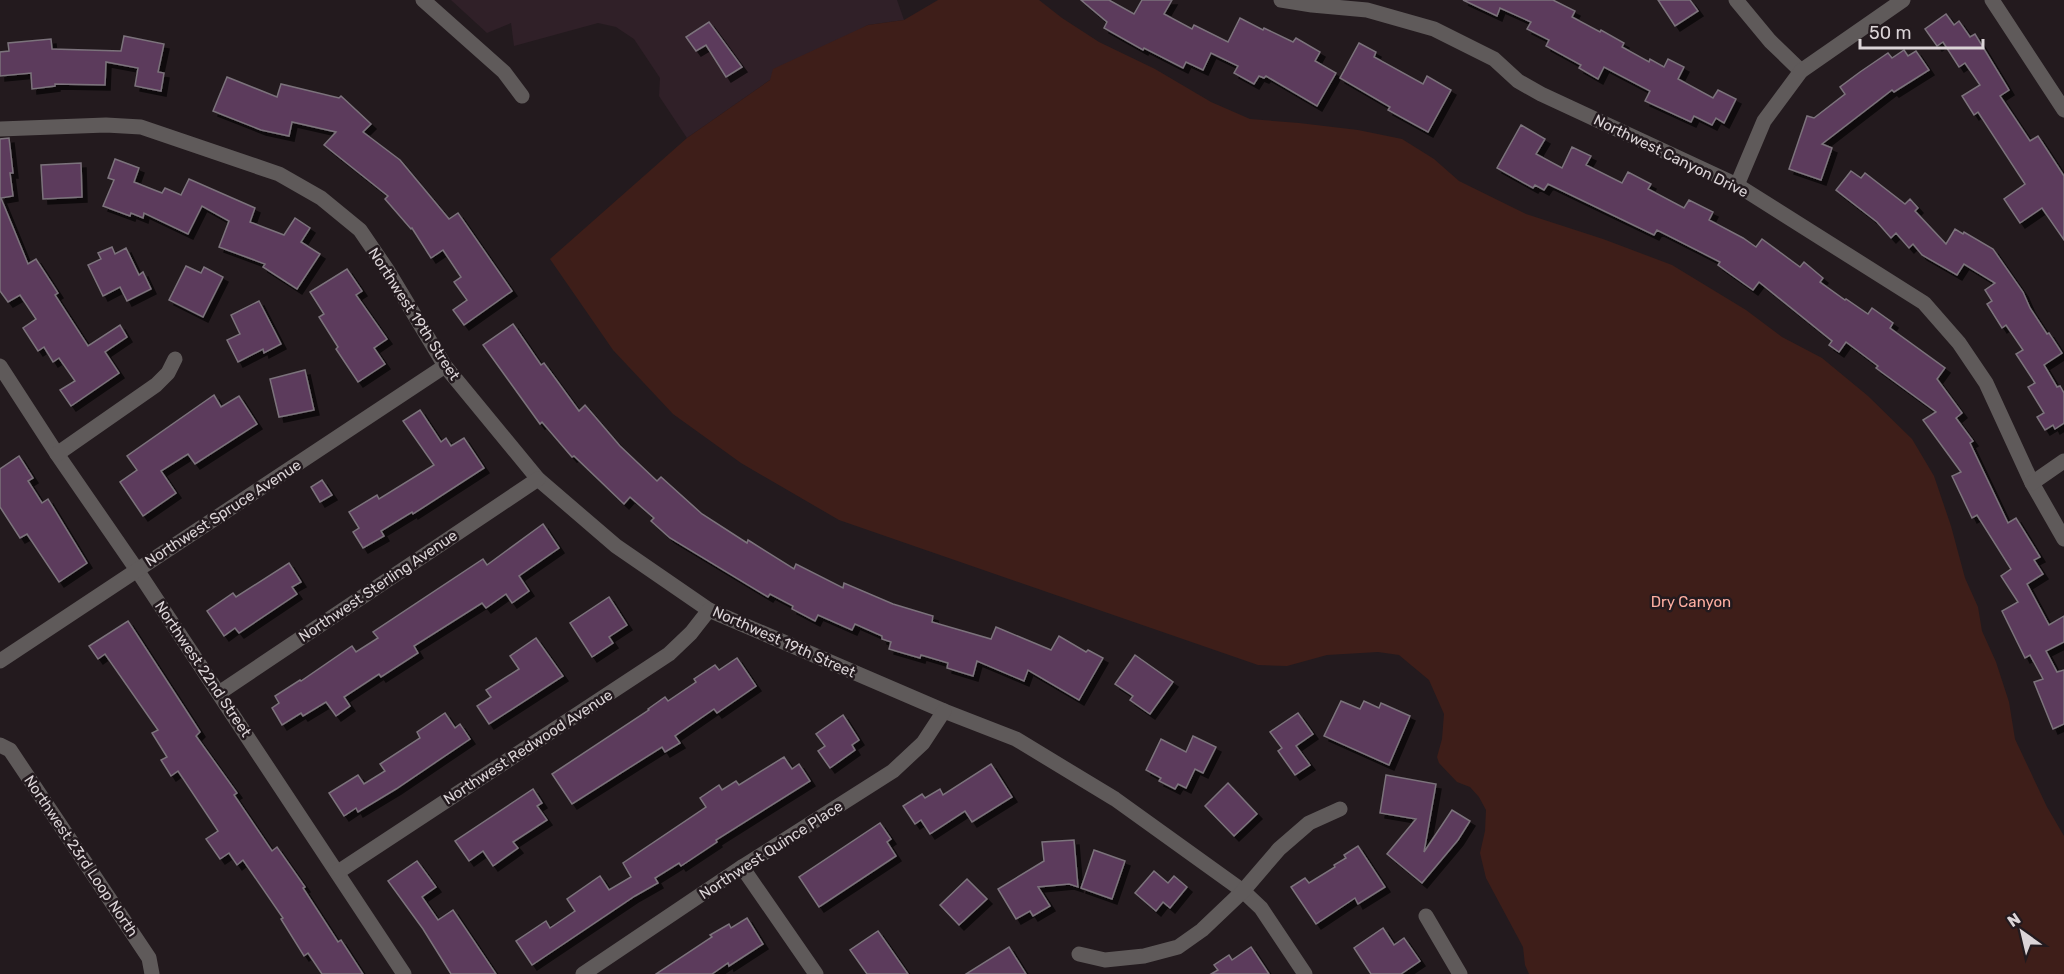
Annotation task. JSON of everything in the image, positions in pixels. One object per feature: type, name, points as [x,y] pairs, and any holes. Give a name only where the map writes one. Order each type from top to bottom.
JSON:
[{"type":"street","points":[[423,0],[504,72],[522,96]]},
{"type":"street","name":"Northwest Canyon Drive","points":[[1281,0],[1367,10],[1434,29],[1494,59],[1518,81],[1541,94],[1737,185],[1924,303],[1959,343],[1986,383],[2032,483],[2064,539]]},
{"type":"street","points":[[1736,0],[1770,41],[1801,71]]},
{"type":"street","points":[[1737,185],[1764,121],[1801,71],[1903,0]]},
{"type":"street","points":[[1992,0],[2064,110]]},
{"type":"street","name":"Northwest 19th Street","points":[[0,129],[106,125],[141,127],[279,174],[321,198],[360,230],[388,271],[445,366],[538,479],[616,546],[709,610],[1016,740],[1066,768],[1115,799],[1243,891],[1261,908],[1305,974]]},
{"type":"street","points":[[57,454],[156,385],[168,373],[175,359]]},
{"type":"street","name":"Northwest 22nd Street","points":[[0,366],[404,974]]},
{"type":"street","name":"Northwest Spruce Avenue","points":[[0,661],[445,366]]},
{"type":"street","points":[[2032,483],[2064,461]]},
{"type":"street","name":"Northwest Sterling Avenue","points":[[219,693],[538,479]]},
{"type":"street","name":"Northwest Redwood Avenue","points":[[338,872],[669,654],[692,633],[709,610]]},
{"type":"street","name":"Northwest Quince Place","points":[[584,974],[742,867],[893,771],[923,743],[944,711]]},
{"type":"street","name":"Northwest 23rd Loop North","points":[[0,745],[10,750],[149,958],[152,974]]},
{"type":"street","points":[[1079,954],[1105,960],[1144,956],[1178,947],[1202,930],[1243,891],[1279,849],[1310,823],[1340,809]]},
{"type":"street","points":[[742,867],[816,974]]},
{"type":"street","points":[[1426,916],[1460,974]]},
{"type":"shaded area","points":[[451,0],[897,0],[904,20],[868,25],[770,80],[687,138],[659,96],[660,78],[634,39],[616,27],[598,23],[514,46],[511,23],[487,33]]},
{"type":"green space","name":"Dry Canyon","points":[[938,0],[1039,0],[1099,42],[1155,69],[1211,102],[1250,119],[1358,130],[1402,139],[1434,159],[1459,181],[1526,214],[1672,265],[1746,310],[1782,337],[1822,358],[1868,396],[1912,439],[1934,476],[1965,578],[1978,607],[1982,631],[1996,662],[2009,702],[2015,739],[2047,807],[2064,836],[2064,974],[1529,974],[1525,965],[1523,947],[1486,878],[1480,853],[1485,831],[1486,810],[1470,787],[1457,782],[1439,763],[1437,757],[1442,739],[1444,714],[1429,680],[1399,655],[1378,652],[1327,655],[1287,666],[1258,665],[839,520],[741,463],[673,414],[613,350],[550,259],[687,138],[770,80],[773,69],[868,25],[904,20]]},
{"type":"building","points":[[1081,0],[1109,0],[1134,14],[1142,0],[1172,0],[1164,14],[1192,29],[1194,25],[1228,42],[1240,18],[1293,42],[1296,38],[1320,52],[1315,61],[1336,73],[1317,106],[1266,76],[1264,78],[1259,76],[1254,84],[1234,73],[1238,66],[1211,53],[1203,70],[1186,62],[1183,68],[1144,48],[1143,50],[1104,28],[1107,22]]},
{"type":"building","points":[[1463,0],[1553,0],[1575,11],[1572,17],[1624,43],[1622,47],[1649,62],[1650,59],[1664,67],[1668,59],[1684,67],[1678,79],[1713,98],[1718,90],[1736,99],[1724,123],[1716,118],[1712,125],[1694,116],[1691,122],[1645,101],[1650,91],[1604,67],[1598,79],[1579,68],[1581,65],[1546,46],[1549,40],[1527,29],[1531,22],[1500,8],[1497,16]]},
{"type":"building","points":[[1658,0],[1690,0],[1698,11],[1675,26]]},
{"type":"building","points":[[1946,14],[1954,25],[1959,21],[1970,37],[1975,34],[2009,90],[2000,96],[2030,141],[2038,136],[2064,176],[2064,240],[2042,208],[2020,223],[2004,199],[2025,184],[1978,112],[1974,115],[1962,96],[1980,85],[1965,63],[1959,67],[1943,42],[1937,46],[1925,29]]},
{"type":"building","points":[[709,22],[742,67],[726,77],[706,45],[696,51],[686,37]]},
{"type":"building","points":[[124,36],[164,44],[158,72],[164,73],[161,91],[135,86],[138,68],[106,62],[105,85],[55,84],[55,86],[32,89],[31,73],[0,76],[0,52],[9,51],[8,43],[51,39],[52,49],[121,51]]},
{"type":"building","points":[[1359,43],[1376,52],[1374,57],[1423,84],[1427,76],[1451,90],[1428,132],[1388,110],[1390,107],[1340,78]]},
{"type":"building","points":[[1904,50],[1908,56],[1916,51],[1929,70],[1894,92],[1892,90],[1822,144],[1832,148],[1821,180],[1789,169],[1807,116],[1814,118],[1845,94],[1840,87],[1860,72],[1888,53],[1892,58]]},
{"type":"building","points":[[227,77],[277,97],[281,84],[339,98],[341,96],[371,124],[363,132],[400,160],[449,219],[458,213],[512,291],[464,325],[453,310],[467,300],[454,282],[461,277],[443,250],[431,258],[412,228],[385,199],[388,196],[324,145],[336,132],[292,122],[289,136],[261,130],[213,111]]},
{"type":"building","points":[[1521,125],[1545,139],[1536,154],[1562,168],[1572,147],[1591,156],[1586,165],[1622,183],[1628,172],[1651,184],[1648,189],[1684,208],[1689,200],[1713,212],[1709,220],[1756,247],[1762,239],[1800,267],[1804,262],[1823,278],[1820,282],[1868,314],[1872,308],[1893,323],[1890,328],[1945,368],[1937,379],[1962,413],[1956,418],[1973,441],[1970,443],[2008,523],[2016,518],[2040,557],[2034,560],[2043,574],[2027,584],[2049,625],[2064,616],[2064,642],[2046,651],[2057,672],[2064,670],[2064,724],[2053,729],[2034,682],[2043,679],[2030,655],[2025,658],[2002,611],[2018,602],[2001,576],[2011,569],[1977,515],[1972,518],[1952,476],[1961,472],[1923,420],[1936,412],[1876,368],[1878,366],[1846,342],[1839,352],[1829,345],[1832,341],[1759,282],[1753,290],[1718,265],[1720,262],[1657,230],[1654,235],[1548,184],[1544,190],[1535,185],[1533,188],[1497,168]]},
{"type":"building","points":[[9,138],[13,196],[1,198],[28,264],[36,259],[58,293],[55,295],[88,346],[120,325],[127,337],[105,352],[119,373],[71,406],[60,390],[75,381],[59,358],[53,362],[44,347],[38,351],[23,328],[36,319],[20,295],[8,302],[0,291],[0,139]]},
{"type":"building","points":[[115,159],[139,168],[134,182],[162,193],[165,188],[181,195],[189,179],[255,208],[250,222],[284,235],[295,218],[310,228],[301,242],[320,254],[297,289],[263,267],[265,264],[219,247],[229,221],[202,206],[188,234],[144,213],[143,218],[131,213],[130,216],[103,206],[114,180],[108,178]]},
{"type":"building","points":[[81,163],[82,197],[43,199],[41,165]]},
{"type":"building","points":[[1851,171],[1861,178],[1865,173],[1905,204],[1910,199],[1918,208],[1915,211],[1946,244],[1955,229],[1993,249],[2023,292],[2030,308],[2047,334],[2049,333],[2062,353],[2044,365],[2057,387],[2060,386],[2064,393],[2064,423],[2055,429],[2053,425],[2045,430],[2037,417],[2044,413],[2028,387],[2035,383],[2016,354],[2023,350],[2006,325],[2002,328],[1987,304],[1992,301],[1985,290],[1995,283],[1964,264],[1957,275],[1922,255],[1913,244],[1909,248],[1896,233],[1891,238],[1877,222],[1836,190]]},
{"type":"building","points":[[112,247],[115,254],[126,248],[139,275],[143,272],[151,289],[127,301],[120,287],[103,296],[88,265],[101,259],[98,253]]},
{"type":"building","points":[[186,266],[201,273],[204,267],[223,277],[203,317],[169,300]]},
{"type":"building","points":[[347,269],[362,291],[356,295],[387,339],[374,348],[385,364],[358,382],[336,349],[338,347],[319,317],[324,314],[310,292]]},
{"type":"building","points":[[259,301],[281,344],[264,353],[263,349],[238,362],[227,340],[240,334],[231,315]]},
{"type":"building","points":[[513,324],[541,365],[544,363],[579,411],[585,405],[620,446],[657,481],[661,477],[702,514],[747,543],[748,540],[794,569],[796,564],[843,588],[844,583],[893,604],[933,616],[932,622],[991,639],[996,627],[1051,650],[1059,636],[1086,652],[1088,650],[1103,658],[1079,700],[1028,670],[1024,681],[977,661],[973,676],[947,668],[948,663],[889,649],[891,642],[855,624],[852,630],[818,615],[815,621],[770,594],[768,597],[670,538],[651,521],[654,518],[630,497],[624,504],[574,456],[572,457],[542,422],[540,424],[483,345]]},
{"type":"building","points":[[305,370],[314,410],[279,417],[270,379]]},
{"type":"building","points":[[214,395],[221,407],[239,396],[257,424],[195,464],[188,454],[161,471],[176,493],[143,516],[120,482],[137,470],[127,456]]},
{"type":"building","points":[[420,410],[441,442],[446,438],[451,446],[464,438],[484,468],[413,514],[412,512],[381,531],[384,536],[363,548],[353,532],[359,528],[349,512],[377,495],[379,499],[434,465],[403,421]]},
{"type":"building","points":[[19,456],[33,478],[28,481],[42,503],[48,499],[87,563],[59,582],[27,534],[20,538],[0,507],[0,469]]},
{"type":"building","points":[[322,480],[332,495],[320,502],[311,487]]},
{"type":"building","points":[[543,524],[559,548],[519,576],[529,591],[512,603],[506,594],[486,608],[482,603],[414,646],[418,653],[381,677],[379,674],[344,697],[350,706],[336,716],[326,702],[303,716],[301,713],[282,725],[272,708],[279,703],[275,696],[352,646],[356,652],[378,638],[373,632],[483,559],[487,565]]},
{"type":"building","points":[[289,563],[301,582],[292,587],[297,594],[239,633],[235,628],[224,636],[207,611],[233,593],[236,597]]},
{"type":"building","points":[[609,597],[627,625],[609,637],[613,643],[592,657],[570,623]]},
{"type":"building","points":[[128,621],[200,732],[196,736],[237,793],[234,795],[272,851],[277,847],[305,887],[303,888],[338,942],[341,940],[363,974],[322,974],[308,953],[304,956],[281,919],[283,918],[243,860],[237,865],[229,853],[220,859],[206,839],[218,831],[178,771],[171,776],[161,760],[167,757],[152,733],[158,730],[105,654],[98,659],[89,646]]},
{"type":"building","points":[[536,638],[563,676],[489,724],[477,706],[491,697],[486,690],[519,669],[510,656]]},
{"type":"building","points":[[1135,655],[1173,682],[1150,714],[1130,700],[1133,696],[1115,684]]},
{"type":"building","points":[[737,658],[756,686],[717,713],[714,709],[675,736],[680,743],[665,752],[662,747],[572,804],[552,774],[665,697],[668,701],[696,682],[694,679],[715,665],[719,670]]},
{"type":"building","points":[[1341,701],[1360,709],[1364,701],[1379,708],[1381,703],[1410,716],[1389,765],[1324,736]]},
{"type":"building","points":[[445,713],[455,728],[460,724],[470,739],[396,789],[358,812],[356,808],[344,816],[329,793],[358,775],[364,784],[385,771],[380,764],[420,738],[417,732]]},
{"type":"building","points":[[1298,713],[1313,734],[1296,746],[1310,765],[1295,775],[1278,751],[1282,748],[1270,732]]},
{"type":"building","points":[[843,715],[859,740],[852,745],[855,750],[830,768],[818,751],[825,746],[816,734]]},
{"type":"building","points":[[1193,736],[1216,747],[1203,773],[1195,769],[1186,788],[1178,784],[1175,789],[1159,781],[1161,778],[1146,770],[1161,739],[1186,752]]},
{"type":"building","points":[[784,757],[792,769],[799,764],[810,781],[716,840],[717,842],[681,866],[679,863],[655,878],[658,883],[532,965],[516,941],[546,921],[550,928],[575,911],[567,899],[600,876],[609,890],[631,877],[623,863],[706,807],[700,798],[719,785],[722,790],[736,781],[739,785]]},
{"type":"building","points":[[991,764],[1012,797],[972,822],[965,811],[930,834],[921,820],[915,824],[903,806],[922,794],[925,798],[940,789],[943,795]]},
{"type":"building","points":[[1386,775],[1436,784],[1424,852],[1452,810],[1470,821],[1458,840],[1422,883],[1387,854],[1416,819],[1380,813]]},
{"type":"building","points":[[1228,783],[1257,814],[1234,836],[1205,806]]},
{"type":"building","points":[[533,789],[542,803],[537,806],[547,820],[513,842],[518,848],[493,866],[483,851],[469,861],[455,841]]},
{"type":"building","points":[[880,823],[891,839],[887,842],[896,856],[819,907],[799,877]]},
{"type":"building","points":[[1074,840],[1078,887],[1069,884],[1038,887],[1050,906],[1033,916],[1030,911],[1016,919],[998,889],[1044,861],[1042,842]]},
{"type":"building","points":[[1358,846],[1385,887],[1358,904],[1355,898],[1316,924],[1291,887],[1305,878],[1309,883],[1335,867],[1334,865],[1346,858],[1344,855]]},
{"type":"building","points":[[1094,850],[1125,861],[1112,899],[1081,888]]},
{"type":"building","points":[[417,861],[436,887],[422,897],[438,920],[453,910],[496,974],[451,974],[423,929],[388,881]]},
{"type":"building","points":[[1154,871],[1168,883],[1174,876],[1187,887],[1170,908],[1163,902],[1156,911],[1135,893]]},
{"type":"building","points":[[967,879],[987,899],[959,925],[940,905]]},
{"type":"building","points":[[747,918],[763,944],[729,966],[728,963],[712,974],[656,974],[712,937],[710,935],[729,924],[731,928]]},
{"type":"building","points":[[1383,928],[1394,945],[1404,938],[1420,961],[1401,974],[1371,974],[1354,948]]},
{"type":"building","points":[[878,931],[908,974],[867,974],[850,950]]},
{"type":"building","points":[[1009,947],[1026,974],[966,974]]},
{"type":"building","points":[[1251,947],[1269,974],[1211,974],[1218,970],[1214,965],[1229,955],[1232,960]]}]
